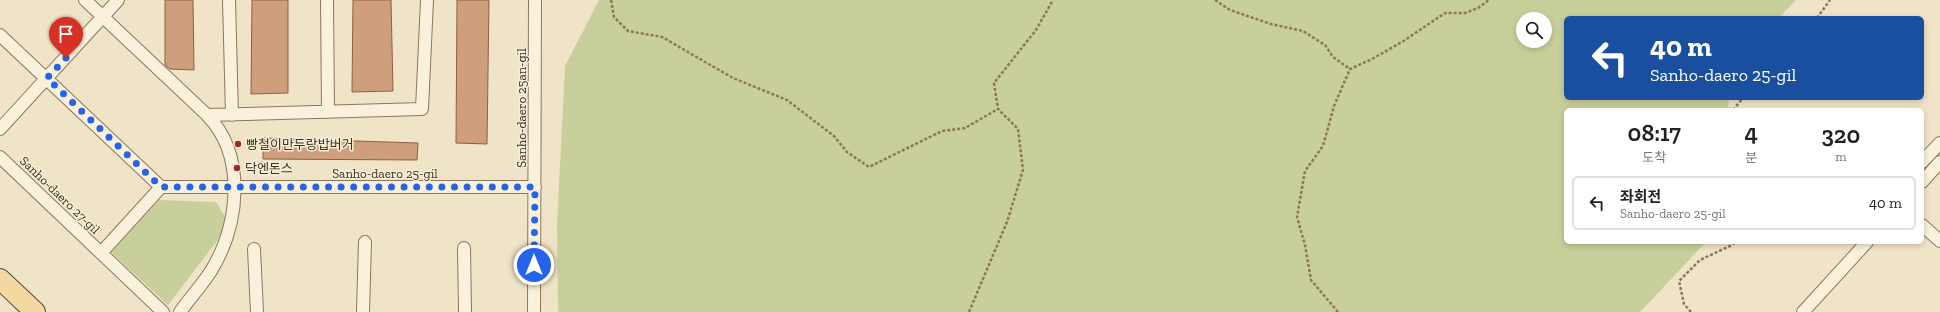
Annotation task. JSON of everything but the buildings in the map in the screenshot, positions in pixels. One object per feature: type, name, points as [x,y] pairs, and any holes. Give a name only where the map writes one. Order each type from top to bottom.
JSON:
[{"type":"main road","points":[[0,279],[35,312]]},
{"type":"main road","points":[[0,296],[18,312]]},
{"type":"street","points":[[85,0],[207,115],[216,124],[226,140],[236,187],[232,216],[224,244],[211,270],[180,312]]},
{"type":"street","points":[[0,129],[104,18],[118,0]]},
{"type":"street","points":[[229,0],[232,115]]},
{"type":"street","points":[[327,0],[328,112]]},
{"type":"street","points":[[207,115],[422,110],[427,0]]},
{"type":"street","name":"Sanho-daero 25an-gil","points":[[534,312],[535,0]]},
{"type":"street","points":[[0,35],[161,187]]},
{"type":"street","points":[[1924,160],[1940,143]]},
{"type":"street","name":"Sanho-daero 27-gil","points":[[0,157],[163,312]]},
{"type":"street","points":[[1924,180],[1940,162]]},
{"type":"street","name":"Sanho-daero 25-gil","points":[[161,187],[535,187]]},
{"type":"street","name":"Sanho-daero 27-gil","points":[[101,253],[161,187]]},
{"type":"street","points":[[1924,227],[1940,241]]},
{"type":"street","points":[[364,312],[365,242]]},
{"type":"street","points":[[1803,312],[1865,244]]},
{"type":"street","points":[[464,248],[465,312]]},
{"type":"street","points":[[254,249],[257,312]]},
{"type":"path","points":[[611,0],[614,17],[628,31],[662,37],[733,78],[787,100],[834,136],[847,152],[869,166],[942,131],[965,128],[998,110]]},
{"type":"path","points":[[969,312],[1007,222],[1023,170],[1018,129],[998,110],[994,82],[1036,30],[1053,0]]},
{"type":"path","points":[[1215,0],[1230,10],[1243,15],[1271,24],[1303,31],[1325,45],[1333,57],[1350,69]]},
{"type":"path","points":[[1338,312],[1311,280],[1305,245],[1297,217],[1305,171],[1323,146],[1334,106],[1350,69],[1372,59],[1402,42],[1445,13],[1465,13],[1478,8],[1489,0]]},
{"type":"path","points":[[1818,16],[1830,0]]},
{"type":"path","points":[[1735,108],[1741,100]]},
{"type":"path","points":[[1691,312],[1684,304],[1679,281],[1700,260],[1733,244]]},
{"type":"green space","points":[[599,0],[1796,0],[1781,16],[1564,16],[1564,100],[1729,100],[1728,108],[1564,108],[1564,244],[1704,244],[1640,312],[558,312],[557,224],[565,66]]},
{"type":"green space","points":[[159,200],[216,202],[227,220],[217,241],[168,305],[111,252]]},
{"type":"place","name":"빵철이만두랑밥버거","points":[[238,144]]},
{"type":"place","name":"닥엔돈스","points":[[237,168]]},
{"type":"route","points":[[66,58],[47,78],[161,187],[535,187],[534,265]]}]
